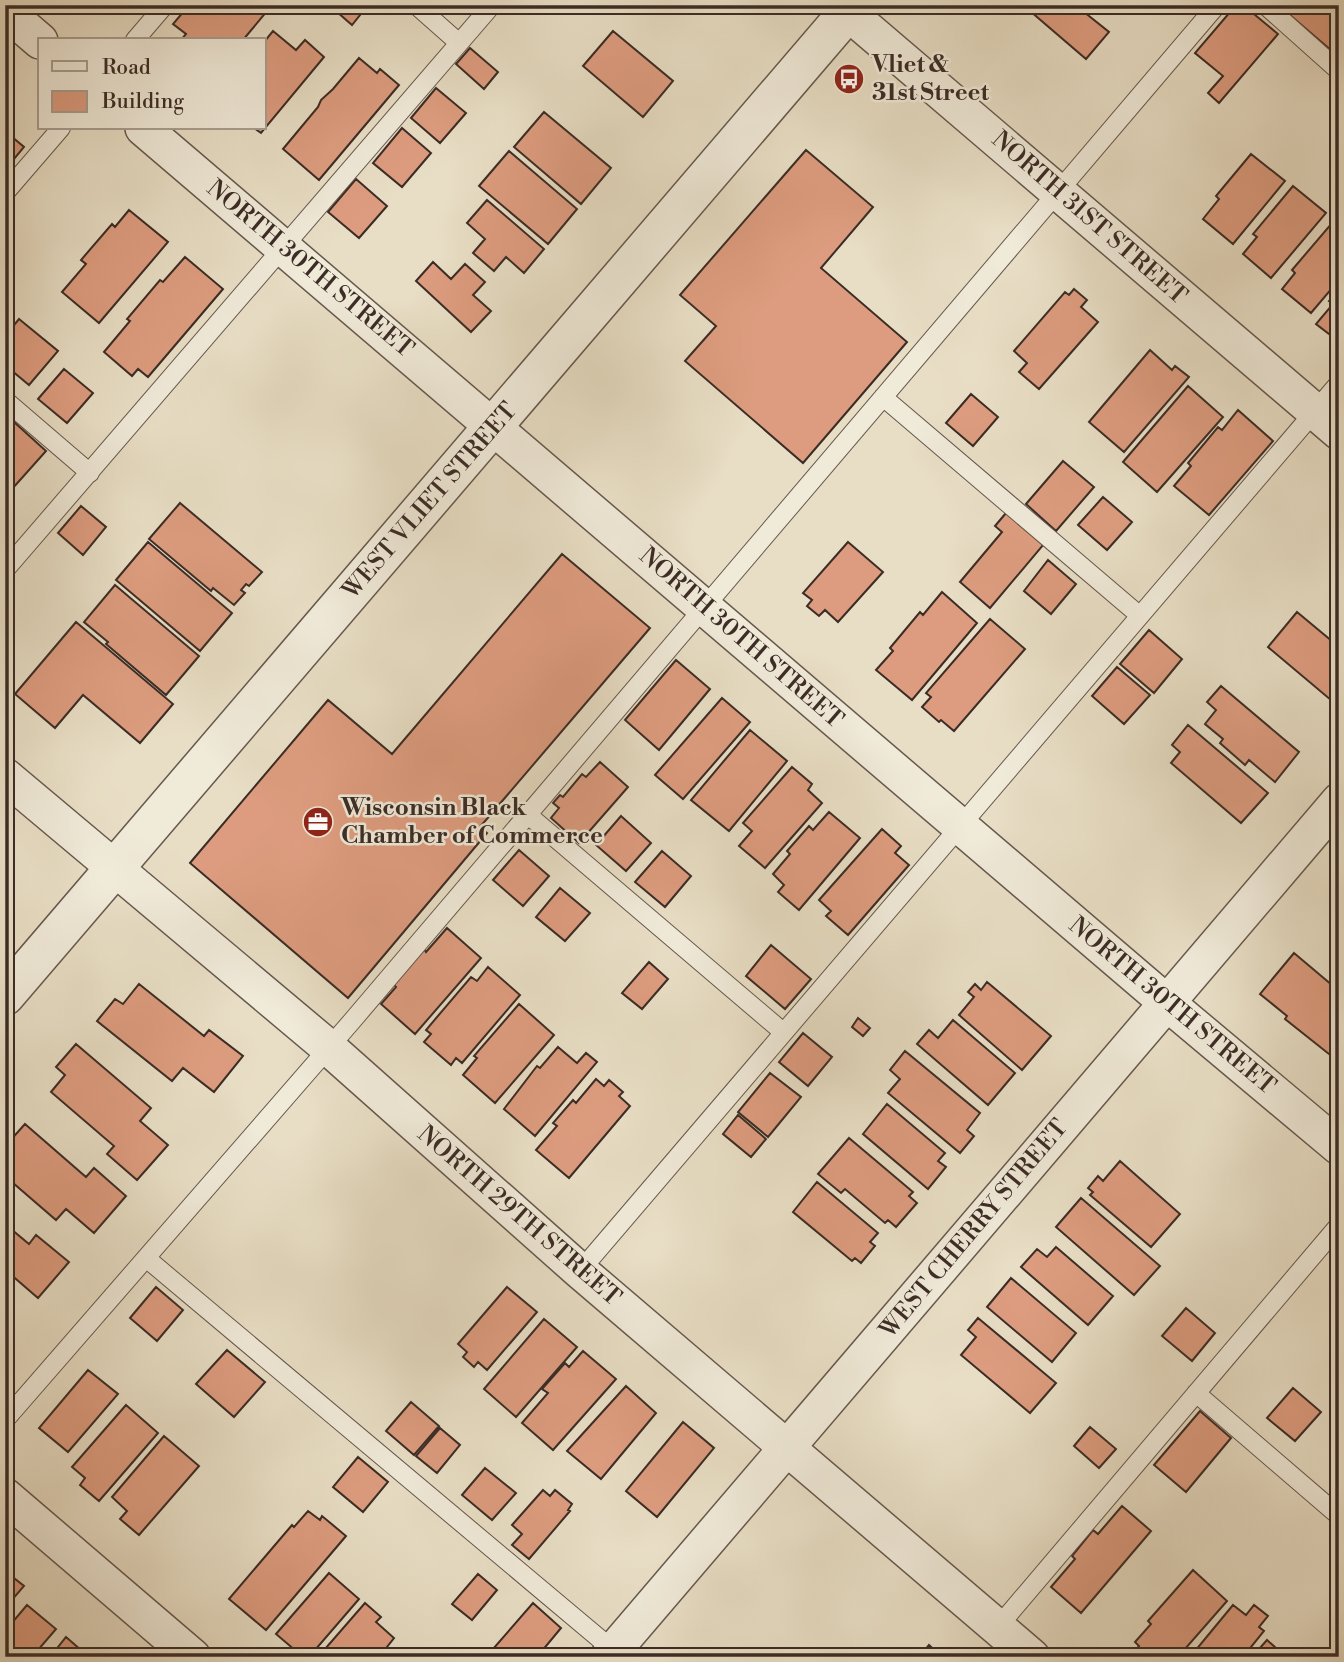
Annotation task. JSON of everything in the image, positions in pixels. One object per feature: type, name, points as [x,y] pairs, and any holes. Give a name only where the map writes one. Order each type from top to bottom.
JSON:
[{"type":"street","name":"NORTH 31ST STREET","points":[[847,8],[1326,422]]},
{"type":"street","name":"WEST VLIET STREET","points":[[5,996],[494,427],[847,8]]},
{"type":"street","points":[[5,11],[38,39]]},
{"type":"street","name":"NORTH 30TH STREET","points":[[145,130],[1339,1147]]},
{"type":"street","name":"NORTH 29TH STREET","points":[[5,776],[328,1048],[580,1271],[1032,1657]]},
{"type":"street","name":"WEST CHERRY STREET","points":[[615,1655],[1339,801]]},
{"type":"street","points":[[5,1496],[193,1657]]},
{"type":"lane","points":[[137,38],[165,5]]},
{"type":"lane","points":[[416,5],[459,43]]},
{"type":"lane","points":[[5,570],[492,5]]},
{"type":"lane","points":[[5,1420],[328,1048],[1217,5]]},
{"type":"lane","points":[[1265,5],[1339,71]]},
{"type":"lane","points":[[5,193],[59,130]]},
{"type":"lane","points":[[580,1271],[1139,615],[1326,422],[1339,383]]},
{"type":"lane","points":[[883,397],[1139,615]]},
{"type":"lane","points":[[5,400],[90,473]]},
{"type":"lane","points":[[527,814],[783,1032]]},
{"type":"lane","points":[[997,1628],[1339,1225]]},
{"type":"lane","points":[[146,1258],[615,1655]]},
{"type":"lane","points":[[1196,1393],[1339,1516]]},
{"type":"building","points":[[189,5],[272,5],[245,38],[183,38],[186,34],[173,24]]},
{"type":"building","points":[[329,5],[368,5],[352,25]]},
{"type":"building","points":[[1023,5],[1082,5],[1079,8],[1109,32],[1086,59]]},
{"type":"building","points":[[1236,5],[1243,5],[1278,34],[1219,103],[1208,93],[1223,76],[1195,53]]},
{"type":"building","points":[[1278,5],[1339,5],[1339,57]]},
{"type":"building","points":[[273,31],[296,50],[305,40],[324,57],[266,127],[266,40]]},
{"type":"building","points":[[613,31],[673,81],[643,117],[583,66]]},
{"type":"building","points":[[470,48],[498,72],[484,89],[456,64]]},
{"type":"building","points":[[359,58],[377,73],[380,69],[399,85],[319,180],[283,149],[321,100]]},
{"type":"building","points":[[436,88],[466,113],[440,143],[411,118]]},
{"type":"building","points":[[544,112],[611,168],[581,204],[514,147]]},
{"type":"building","points":[[402,128],[431,153],[402,187],[373,163]]},
{"type":"building","points":[[5,131],[24,147],[5,170]]},
{"type":"building","points":[[806,150],[873,207],[821,268],[907,342],[803,463],[685,361],[716,326],[680,295]]},
{"type":"building","points":[[509,151],[577,209],[548,244],[479,186]]},
{"type":"building","points":[[1251,154],[1285,181],[1233,244],[1203,219],[1219,199],[1216,196]]},
{"type":"building","points":[[356,179],[387,206],[359,238],[328,212]]},
{"type":"building","points":[[1293,186],[1326,213],[1271,278],[1243,254],[1257,237],[1253,234]]},
{"type":"building","points":[[487,200],[544,249],[524,273],[506,257],[494,271],[473,253],[485,239],[467,223]]},
{"type":"building","points":[[129,210],[168,242],[99,323],[62,292],[86,264],[81,260],[112,224],[115,227]]},
{"type":"building","points":[[1332,223],[1339,228],[1339,280],[1311,313],[1282,289],[1295,273],[1292,270]]},
{"type":"building","points":[[185,257],[223,289],[148,377],[138,369],[132,376],[104,352],[130,321],[127,319],[160,280],[163,282]]},
{"type":"building","points":[[433,262],[451,279],[465,264],[485,282],[473,295],[491,311],[471,332],[416,281]]},
{"type":"building","points":[[1074,289],[1087,300],[1081,307],[1098,322],[1039,389],[1019,372],[1027,363],[1014,351],[1065,292],[1069,295]]},
{"type":"building","points":[[1339,290],[1339,337],[1335,334],[1333,337],[1316,324],[1333,304],[1329,301]]},
{"type":"building","points":[[19,319],[58,351],[29,385],[5,365],[5,336]]},
{"type":"building","points":[[1150,350],[1172,370],[1175,366],[1189,377],[1124,452],[1089,422]]},
{"type":"building","points":[[64,369],[93,393],[67,423],[38,399]]},
{"type":"building","points":[[1188,386],[1223,417],[1157,492],[1123,462]]},
{"type":"building","points":[[971,394],[998,417],[973,446],[946,423]]},
{"type":"building","points":[[1238,410],[1273,441],[1209,515],[1174,486],[1191,466],[1188,463],[1218,427],[1222,430]]},
{"type":"building","points":[[14,422],[46,451],[12,489],[5,483],[5,433]]},
{"type":"building","points":[[1063,461],[1094,487],[1056,531],[1026,504]]},
{"type":"building","points":[[1103,497],[1132,522],[1107,550],[1078,525]]},
{"type":"building","points":[[180,503],[262,572],[249,586],[246,584],[241,590],[245,593],[234,605],[213,588],[211,591],[149,539]]},
{"type":"building","points":[[81,506],[106,527],[83,555],[58,533]]},
{"type":"building","points":[[1006,513],[1044,544],[990,608],[960,582],[1002,532],[995,526]]},
{"type":"building","points":[[148,542],[232,613],[200,651],[116,580]]},
{"type":"building","points":[[848,542],[883,572],[838,622],[825,610],[819,616],[807,606],[812,600],[803,593]]},
{"type":"building","points":[[562,554],[650,628],[480,827],[487,833],[348,998],[190,863],[328,700],[392,754]]},
{"type":"building","points":[[1048,560],[1076,584],[1051,614],[1024,591]]},
{"type":"building","points":[[115,585],[199,656],[166,695],[84,622]]},
{"type":"building","points":[[942,592],[977,623],[912,700],[876,670],[893,651],[890,648],[920,612],[923,615]]},
{"type":"building","points":[[1297,612],[1339,647],[1338,706],[1268,647]]},
{"type":"building","points":[[990,619],[1025,649],[954,731],[922,707],[931,697],[926,693]]},
{"type":"building","points":[[76,622],[173,704],[140,743],[83,695],[55,728],[15,694]]},
{"type":"building","points":[[1149,630],[1182,659],[1154,693],[1120,664]]},
{"type":"building","points":[[676,660],[710,689],[659,750],[625,720]]},
{"type":"building","points":[[1117,667],[1150,695],[1124,724],[1092,696]]},
{"type":"building","points":[[1221,686],[1299,752],[1275,782],[1249,760],[1245,765],[1220,743],[1223,739],[1205,724],[1216,710],[1207,702]]},
{"type":"building","points":[[722,698],[750,722],[683,799],[655,775]]},
{"type":"building","points":[[1188,725],[1268,793],[1241,823],[1171,763],[1180,752],[1172,745]]},
{"type":"building","points":[[750,730],[787,761],[729,831],[691,800]]},
{"type":"building","points":[[600,762],[628,787],[579,843],[551,818],[559,808],[553,803],[560,795],[563,797],[582,774],[586,777]]},
{"type":"building","points":[[792,767],[812,784],[808,790],[822,803],[765,868],[739,846],[752,831],[743,823]]},
{"type":"building","points":[[829,812],[860,838],[799,910],[778,892],[784,885],[773,874],[790,854],[787,851],[809,826],[813,830]]},
{"type":"building","points":[[621,816],[651,843],[626,871],[596,845]]},
{"type":"building","points":[[882,829],[901,846],[895,853],[909,865],[848,935],[826,916],[831,911],[819,900]]},
{"type":"building","points":[[519,850],[549,876],[523,906],[493,880]]},
{"type":"building","points":[[662,851],[691,876],[665,907],[635,882]]},
{"type":"building","points":[[560,888],[590,913],[565,941],[536,917]]},
{"type":"building","points":[[447,928],[481,958],[415,1034],[381,1004],[396,987],[393,984]]},
{"type":"building","points":[[771,945],[811,979],[785,1009],[746,976]]},
{"type":"building","points":[[1294,953],[1339,991],[1339,1062],[1285,1019],[1287,1016],[1260,994]]},
{"type":"building","points":[[649,962],[668,979],[642,1009],[622,993]]},
{"type":"building","points":[[488,967],[520,995],[462,1063],[456,1058],[451,1065],[424,1042],[431,1034],[426,1030],[471,977],[477,981]]},
{"type":"building","points":[[987,982],[1051,1036],[1022,1070],[959,1015],[974,997],[968,992],[975,984],[981,990]]},
{"type":"building","points":[[139,984],[204,1036],[209,1030],[243,1056],[214,1092],[183,1068],[172,1081],[97,1021],[115,999],[123,1004]]},
{"type":"building","points":[[519,1004],[554,1035],[495,1103],[463,1075],[477,1058],[474,1056]]},
{"type":"building","points":[[858,1018],[870,1028],[863,1036],[852,1027]]},
{"type":"building","points":[[953,1020],[1015,1073],[988,1105],[917,1044],[929,1030],[938,1038]]},
{"type":"building","points":[[803,1033],[832,1057],[808,1086],[779,1062]]},
{"type":"building","points":[[76,1044],[151,1108],[140,1121],[168,1145],[137,1180],[107,1154],[114,1146],[51,1092],[65,1075],[56,1067]]},
{"type":"building","points":[[558,1047],[577,1063],[586,1053],[597,1062],[535,1136],[504,1109],[537,1066],[540,1068]]},
{"type":"building","points":[[905,1051],[980,1113],[967,1130],[974,1136],[960,1153],[888,1093],[900,1079],[890,1070]]},
{"type":"building","points":[[770,1073],[801,1097],[768,1137],[738,1112]]},
{"type":"building","points":[[596,1079],[604,1086],[609,1080],[623,1092],[619,1096],[630,1106],[569,1178],[536,1150],[557,1126],[553,1123],[573,1100],[576,1103]]},
{"type":"building","points":[[887,1104],[945,1153],[938,1161],[946,1167],[928,1189],[863,1134]]},
{"type":"building","points":[[738,1115],[766,1139],[751,1157],[723,1134]]},
{"type":"building","points":[[25,1124],[86,1177],[94,1168],[126,1196],[94,1233],[66,1209],[56,1220],[5,1176],[5,1140],[8,1143]]},
{"type":"building","points":[[849,1138],[913,1192],[909,1196],[917,1203],[896,1227],[888,1220],[885,1223],[845,1189],[841,1193],[818,1174]]},
{"type":"building","points":[[1120,1161],[1180,1214],[1151,1247],[1090,1195],[1093,1192],[1088,1188],[1098,1176],[1103,1181]]},
{"type":"building","points":[[817,1182],[878,1233],[870,1242],[875,1246],[861,1263],[855,1258],[852,1261],[793,1212]]},
{"type":"building","points":[[1081,1198],[1160,1266],[1134,1295],[1056,1227]]},
{"type":"building","points":[[5,1224],[29,1244],[36,1235],[69,1262],[38,1298],[9,1273],[5,1278]]},
{"type":"building","points":[[1056,1247],[1113,1296],[1088,1325],[1021,1267],[1037,1249],[1047,1257]]},
{"type":"building","points":[[1011,1278],[1076,1333],[1052,1362],[987,1307]]},
{"type":"building","points":[[156,1287],[183,1310],[157,1341],[130,1318]]},
{"type":"building","points":[[507,1287],[537,1312],[487,1370],[478,1362],[474,1367],[463,1357],[467,1352],[458,1344]]},
{"type":"building","points":[[1186,1308],[1215,1333],[1192,1361],[1162,1336]]},
{"type":"building","points":[[978,1318],[1056,1383],[1030,1413],[961,1355],[976,1337],[968,1330]]},
{"type":"building","points":[[544,1319],[577,1347],[516,1417],[484,1389]]},
{"type":"building","points":[[227,1350],[265,1382],[234,1417],[196,1384]]},
{"type":"building","points":[[583,1351],[616,1379],[553,1450],[522,1423],[548,1393],[542,1389],[565,1363],[569,1367]]},
{"type":"building","points":[[88,1370],[118,1394],[68,1452],[39,1428]]},
{"type":"building","points":[[626,1386],[656,1413],[601,1479],[567,1451]]},
{"type":"building","points":[[1293,1388],[1321,1412],[1295,1441],[1267,1418]]},
{"type":"building","points":[[411,1402],[439,1426],[414,1455],[386,1431]]},
{"type":"building","points":[[126,1405],[158,1433],[99,1501],[80,1485],[85,1478],[72,1467]]},
{"type":"building","points":[[1200,1411],[1231,1438],[1186,1492],[1154,1465]]},
{"type":"building","points":[[683,1422],[714,1448],[657,1517],[626,1491]]},
{"type":"building","points":[[1090,1427],[1116,1449],[1099,1468],[1074,1446]]},
{"type":"building","points":[[440,1428],[460,1445],[437,1473],[416,1456]]},
{"type":"building","points":[[164,1436],[199,1466],[139,1535],[120,1519],[127,1511],[112,1497]]},
{"type":"building","points":[[358,1457],[388,1482],[363,1512],[333,1487]]},
{"type":"building","points":[[485,1468],[516,1493],[492,1520],[462,1495]]},
{"type":"building","points":[[543,1490],[550,1496],[555,1490],[572,1504],[568,1510],[570,1511],[529,1559],[512,1545],[522,1534],[512,1525]]},
{"type":"building","points":[[1122,1506],[1151,1531],[1081,1613],[1051,1587],[1075,1559],[1072,1556],[1093,1530],[1098,1534]]},
{"type":"building","points":[[308,1511],[320,1520],[322,1516],[346,1536],[266,1630],[229,1599],[292,1525],[294,1527]]},
{"type":"building","points":[[1193,1570],[1227,1601],[1178,1657],[1139,1657],[1134,1652],[1139,1646],[1135,1642],[1151,1624],[1148,1621]]},
{"type":"building","points":[[5,1571],[24,1586],[5,1608]]},
{"type":"building","points":[[329,1573],[359,1599],[309,1657],[303,1657],[276,1634]]},
{"type":"building","points":[[478,1574],[497,1590],[472,1620],[452,1604]]},
{"type":"building","points":[[365,1603],[381,1617],[376,1622],[394,1638],[379,1657],[318,1657]]},
{"type":"building","points":[[533,1603],[561,1628],[537,1657],[486,1657]]},
{"type":"building","points":[[27,1605],[56,1629],[32,1657],[5,1657],[5,1631]]},
{"type":"building","points":[[1233,1605],[1246,1615],[1254,1605],[1268,1616],[1259,1627],[1264,1631],[1243,1657],[1190,1657]]},
{"type":"building","points":[[66,1637],[89,1657],[43,1657],[50,1649],[54,1652]]},
{"type":"building","points":[[1267,1640],[1286,1657],[1252,1657]]},
{"type":"building","points":[[929,1645],[942,1657],[919,1657]]},
{"type":"place","name":"Vliet & 31st Street","points":[[849,79]]},
{"type":"place","name":"Wisconsin Black Chamber of Commerce","points":[[318,822]]}]
